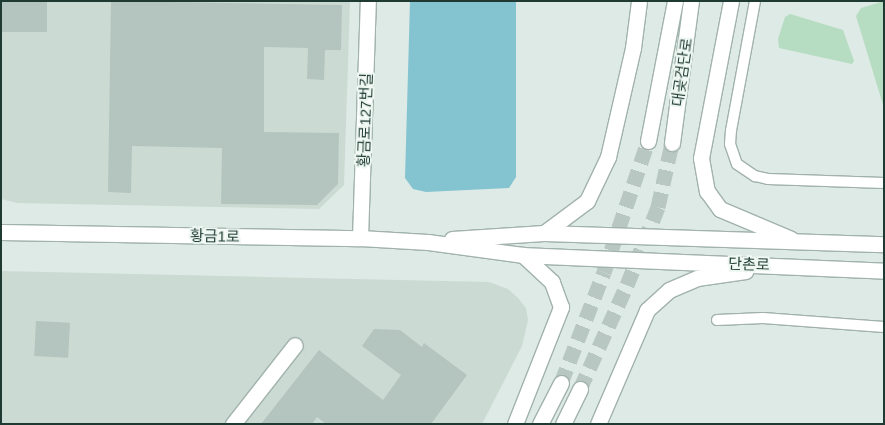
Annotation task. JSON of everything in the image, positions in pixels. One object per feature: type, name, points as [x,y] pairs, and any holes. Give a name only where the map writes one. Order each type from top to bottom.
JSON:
[{"type":"main road","name":"황금로127번길","points":[[360,238],[368,1]]},
{"type":"main road","points":[[544,233],[587,200],[608,157],[633,48],[639,1]]},
{"type":"main road","name":"대곶검단로","points":[[648,141],[675,1]]},
{"type":"main road","name":"대곶검단로","points":[[672,143],[692,1]]},
{"type":"main road","points":[[731,1],[700,158],[707,191],[720,209],[804,244]]},
{"type":"main road","name":"황금1로","points":[[1,232],[360,238],[428,242],[523,255],[614,260]]},
{"type":"main road","name":"황금1로","points":[[428,242],[544,233],[622,235]]},
{"type":"main road","name":"단촌로","points":[[622,235],[804,244],[884,244]]},
{"type":"main road","points":[[515,424],[561,307],[552,282],[523,255]]},
{"type":"main road","name":"단촌로","points":[[614,260],[786,265],[884,271]]},
{"type":"main road","points":[[598,424],[647,310],[669,290],[697,278],[786,265]]},
{"type":"main road","points":[[233,424],[295,345]]},
{"type":"main road","points":[[540,424],[560,383]]},
{"type":"main road","points":[[563,424],[580,389]]},
{"type":"lane","points":[[755,1],[731,130],[730,144],[737,164],[755,176],[768,179],[884,182]]},
{"type":"lane","points":[[717,320],[763,318],[884,327]]},
{"type":"shaded area","points":[[1,1],[350,1],[344,185],[319,209],[17,203],[1,199]]},
{"type":"shaded area","points":[[1,271],[489,282],[508,289],[518,298],[526,308],[528,320],[522,346],[482,424],[1,424]]},
{"type":"green space","points":[[884,1],[884,108],[856,16],[861,8]]},
{"type":"green space","points":[[790,14],[843,30],[854,61],[852,64],[779,48],[778,39],[785,17]]},
{"type":"water","points":[[410,1],[516,1],[516,177],[509,188],[426,192],[413,189],[405,178]]},
{"type":"building","points":[[1,1],[47,1],[47,32],[1,32]]},
{"type":"building","points":[[111,1],[342,5],[341,50],[325,50],[324,80],[307,79],[308,48],[264,47],[264,132],[339,133],[338,184],[317,205],[221,204],[222,148],[132,146],[131,193],[108,192]]},
{"type":"building","points":[[36,321],[70,323],[68,358],[34,356]]},
{"type":"building","points":[[374,329],[400,330],[422,347],[424,343],[467,375],[431,424],[326,424],[317,417],[312,424],[261,424],[319,350],[383,400],[401,375],[362,346]]},
{"type":"tunnel","points":[[561,383],[604,272],[648,141]]},
{"type":"tunnel","points":[[580,389],[627,285],[658,207],[672,143]]}]
